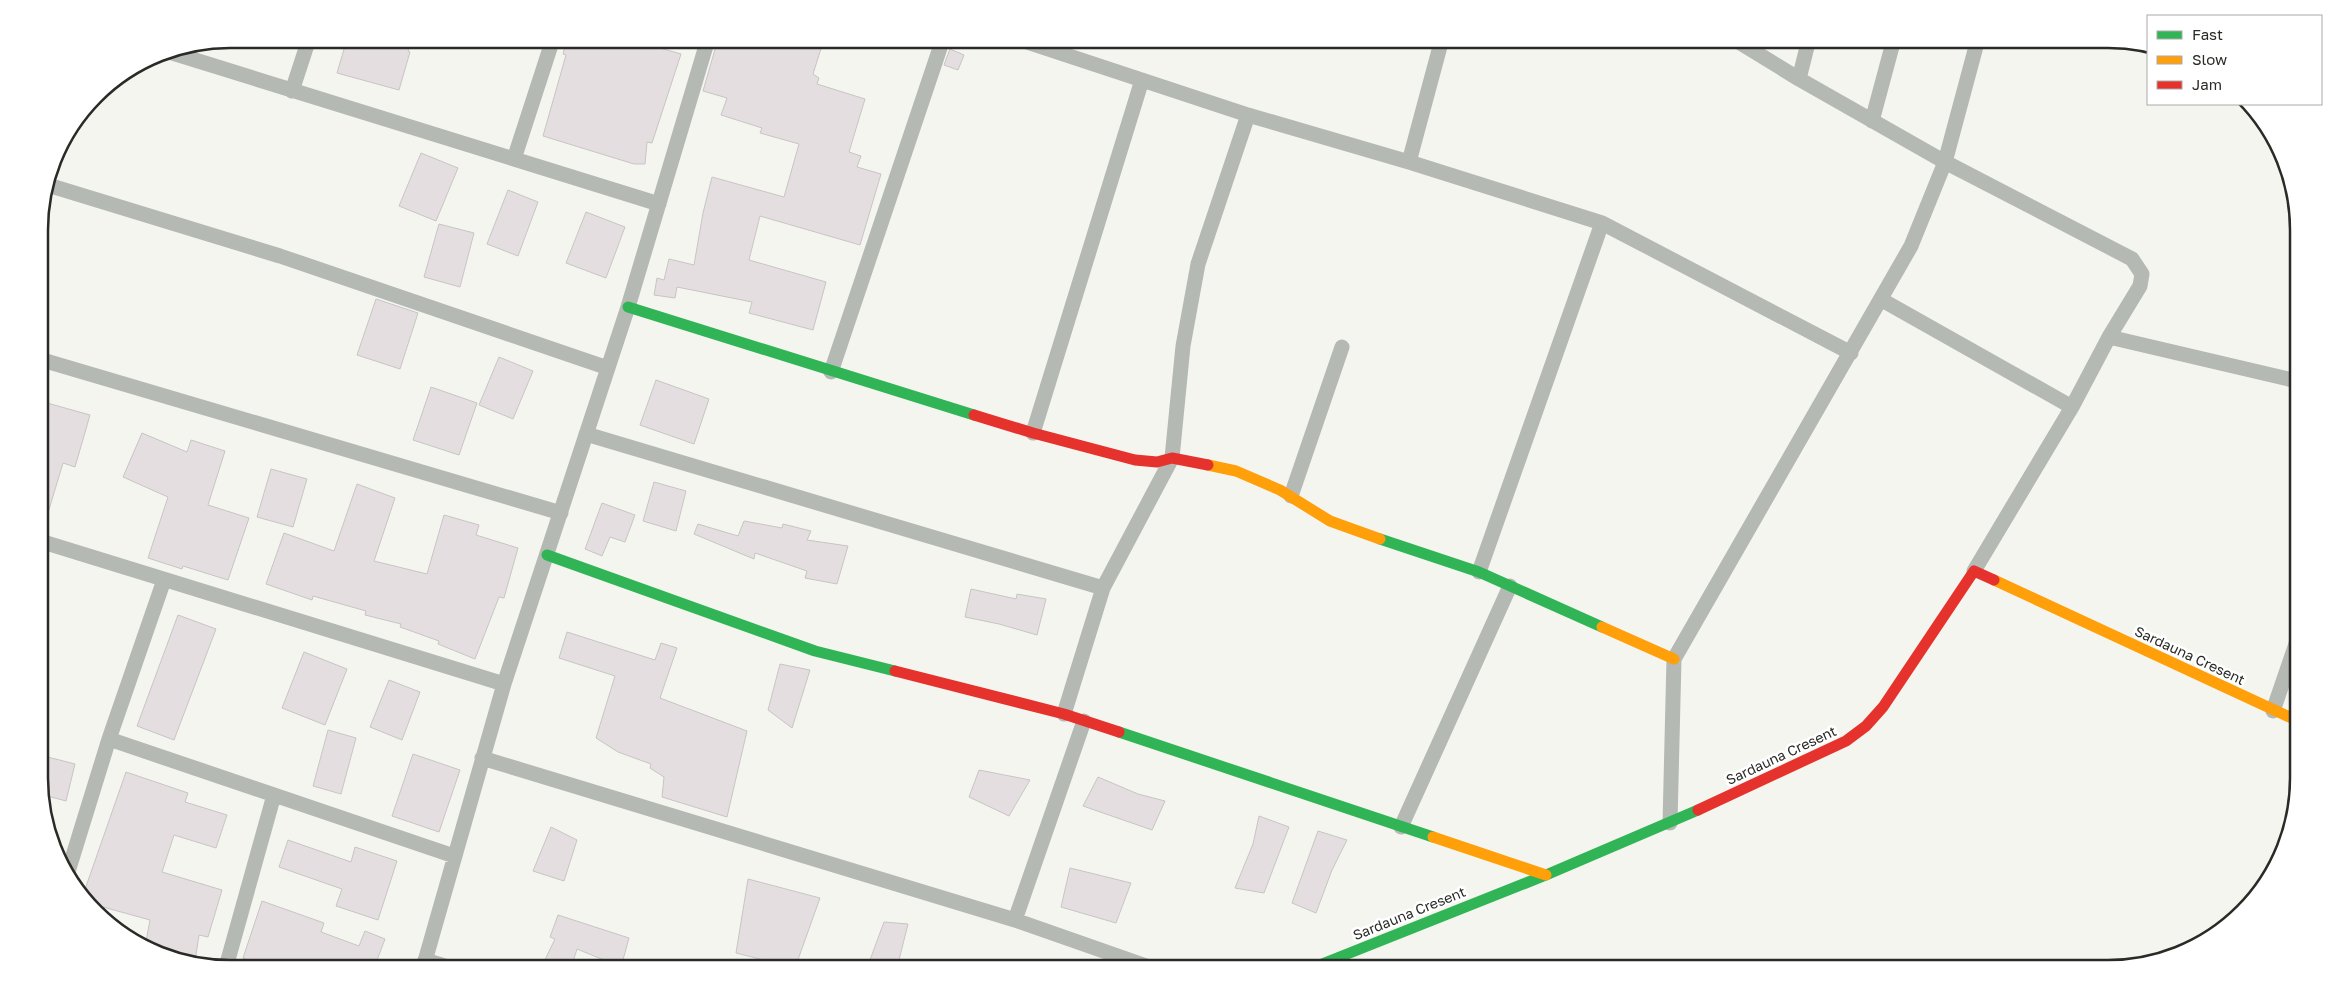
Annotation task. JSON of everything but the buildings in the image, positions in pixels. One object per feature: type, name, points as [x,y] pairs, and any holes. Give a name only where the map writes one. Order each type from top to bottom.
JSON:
[{"type":"street","points":[[292,91],[306,48]]},
{"type":"street","points":[[514,160],[550,48]]},
{"type":"street","points":[[425,960],[504,684],[628,307],[705,48]]},
{"type":"street","points":[[831,372],[940,48]]},
{"type":"street","points":[[1045,48],[1248,116],[1409,162],[1602,223],[1852,353]]},
{"type":"street","points":[[1409,162],[1440,48]]},
{"type":"street","points":[[1749,48],[1799,79],[1945,162],[2132,259],[2142,274],[2140,286],[2109,337],[2072,407],[1974,571]]},
{"type":"street","points":[[1799,79],[1807,48]]},
{"type":"street","points":[[1872,120],[1892,48]]},
{"type":"street","points":[[1670,823],[1674,659],[1852,353],[1911,246],[1945,162],[1976,48]]},
{"type":"street","points":[[177,55],[659,204]]},
{"type":"street","points":[[1033,434],[1142,80]]},
{"type":"street","points":[[1064,714],[1103,588],[1172,458],[1183,346],[1198,264],[1248,116]]},
{"type":"street","points":[[53,187],[280,256],[608,368]]},
{"type":"street","points":[[1479,572],[1602,223]]},
{"type":"street","points":[[1882,300],[2072,407]]},
{"type":"street","points":[[628,307],[1033,434],[1135,460],[1157,462],[1172,458],[1236,471],[1291,496],[1330,521],[1348,529],[1479,572],[1674,659]]},
{"type":"street","points":[[2109,337],[2290,379]]},
{"type":"street","points":[[1291,496],[1342,347]]},
{"type":"street","points":[[48,361],[561,513]]},
{"type":"street","points":[[586,434],[1103,588]]},
{"type":"street","points":[[48,544],[504,684]]},
{"type":"street","points":[[547,555],[815,651],[1064,714],[1546,875]]},
{"type":"street","name":"Sardauna Cresent","points":[[1332,960],[1546,875],[1670,823],[1846,741],[1866,726],[1883,707],[1974,571],[2290,718]]},
{"type":"street","points":[[70,865],[109,739],[164,580]]},
{"type":"street","points":[[1401,827],[1510,586]]},
{"type":"street","points":[[2273,711],[2290,661]]},
{"type":"street","points":[[1015,920],[1084,721]]},
{"type":"street","points":[[109,739],[454,856]]},
{"type":"street","points":[[482,758],[1015,920],[1129,960]]},
{"type":"street","points":[[228,960],[274,795]]},
{"type":"traffic: fast","points":[[628,307],[974,415]]},
{"type":"traffic: fast","points":[[1380,539],[1479,572],[1602,627]]},
{"type":"traffic: fast","points":[[547,555],[815,651],[895,671]]},
{"type":"traffic: fast","points":[[1119,732],[1433,837]]},
{"type":"traffic: fast","points":[[1332,960],[1546,875],[1698,810]]},
{"type":"traffic: slow","points":[[1208,465],[1236,471],[1280,490],[1330,521],[1380,539]]},
{"type":"traffic: slow","points":[[1994,580],[2290,717]]},
{"type":"traffic: slow","points":[[1602,627],[1674,659]]},
{"type":"traffic: slow","points":[[1433,837],[1546,875]]},
{"type":"traffic: jam","points":[[974,415],[1135,460],[1157,462],[1172,458],[1208,465]]},
{"type":"traffic: jam","points":[[1698,810],[1846,741],[1866,726],[1883,707],[1974,571],[1994,580]]},
{"type":"traffic: jam","points":[[895,671],[1064,714],[1119,732]]}]
